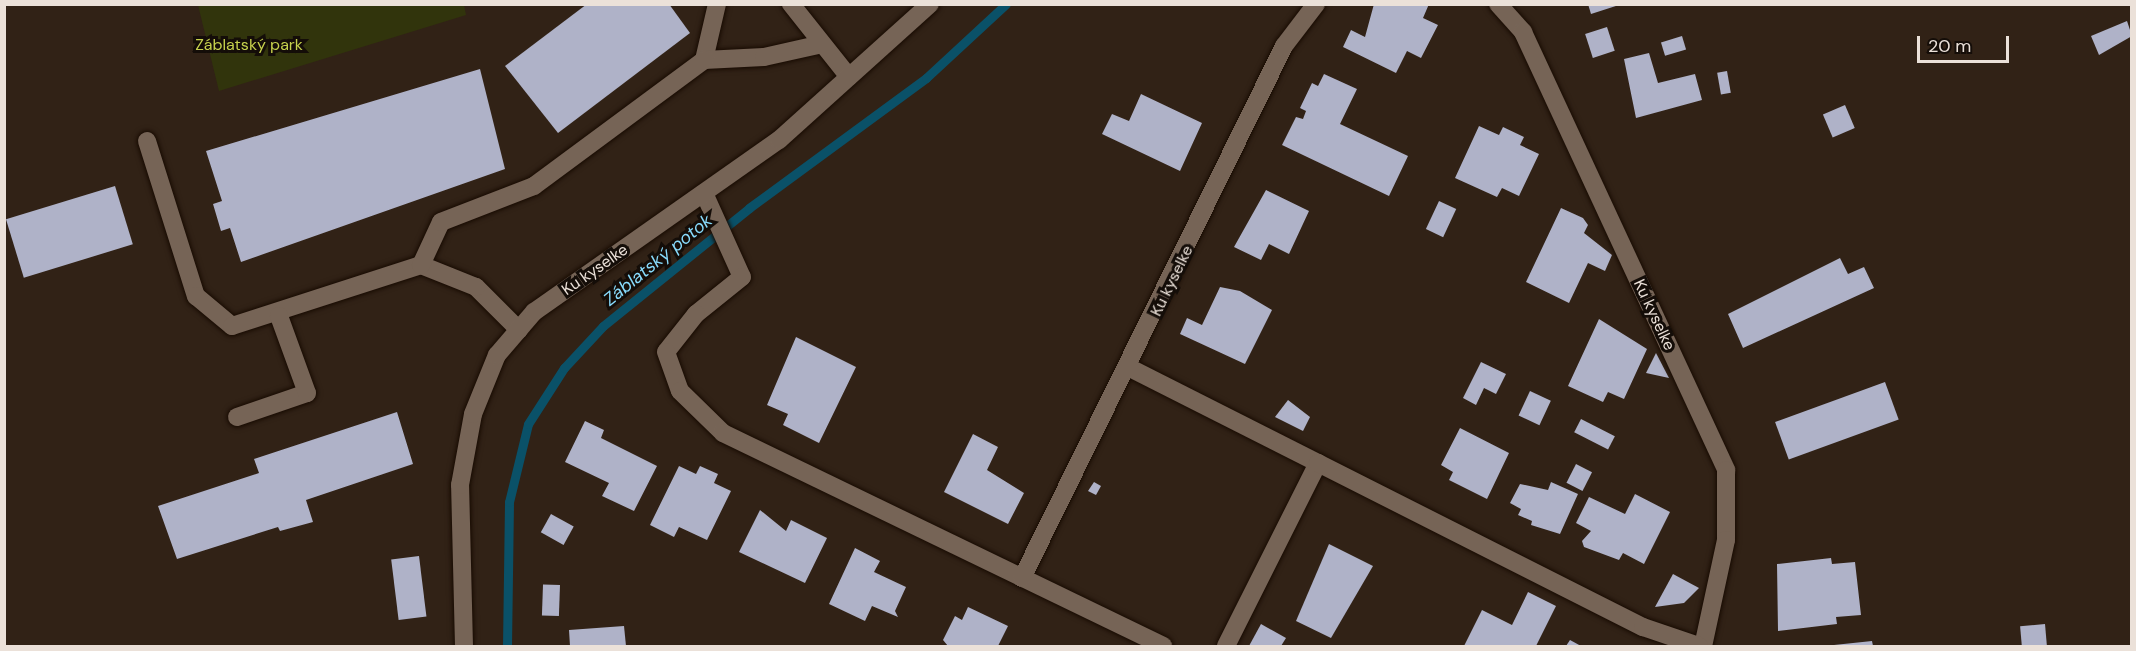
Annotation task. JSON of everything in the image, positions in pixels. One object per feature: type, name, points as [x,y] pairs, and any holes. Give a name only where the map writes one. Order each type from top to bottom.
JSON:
[{"type":"street","points":[[705,60],[717,4]]},
{"type":"street","points":[[791,4],[849,77]]},
{"type":"street","name":"Ku kyselke","points":[[464,646],[460,485],[473,414],[497,355],[534,312],[709,199],[779,140],[930,4]]},
{"type":"street","name":"Ku kyselke","points":[[1022,578],[1130,368],[1284,46],[1317,4]]},
{"type":"street","name":"Ku kyselke","points":[[1130,368],[1643,627],[1701,646],[1726,540],[1726,470],[1523,32],[1498,4]]},
{"type":"street","points":[[421,266],[441,222],[534,186],[705,60],[764,57],[822,44]]},
{"type":"street","points":[[147,141],[196,296],[232,326],[279,316],[421,266],[476,287],[519,330]]},
{"type":"street","points":[[709,199],[742,277],[696,314],[666,352],[680,392],[723,433],[1163,646]]},
{"type":"street","points":[[237,417],[307,393],[279,316]]},
{"type":"street","points":[[1226,646],[1318,463]]},
{"type":"green space","name":"Záblatský park","points":[[198,5],[464,5],[466,15],[219,91]]},
{"type":"building","points":[[587,4],[669,4],[690,33],[558,133],[505,66]]},
{"type":"building","points":[[1374,4],[1429,4],[1423,18],[1438,25],[1421,58],[1407,51],[1396,73],[1343,47],[1351,30],[1365,37]]},
{"type":"building","points":[[1588,4],[1619,4],[1619,5],[1591,14]]},
{"type":"building","points":[[2127,21],[2132,36],[2099,55],[2091,36]]},
{"type":"building","points":[[1607,27],[1615,51],[1593,58],[1585,34]]},
{"type":"building","points":[[1682,36],[1686,49],[1665,56],[1661,42]]},
{"type":"building","points":[[1649,53],[1658,83],[1695,74],[1702,100],[1636,118],[1624,59]]},
{"type":"building","points":[[480,69],[505,169],[241,262],[230,228],[221,231],[213,204],[222,201],[206,151]]},
{"type":"building","points":[[1727,71],[1731,93],[1721,94],[1717,73]]},
{"type":"building","points":[[1324,74],[1357,89],[1340,124],[1408,156],[1389,196],[1282,145],[1296,117],[1303,119],[1306,111],[1300,108],[1312,83],[1318,86]]},
{"type":"building","points":[[1141,94],[1202,123],[1180,171],[1102,134],[1112,114],[1129,121]]},
{"type":"building","points":[[1845,105],[1855,128],[1833,137],[1823,114]]},
{"type":"building","points":[[1479,126],[1499,135],[1503,127],[1524,137],[1520,145],[1539,154],[1519,196],[1502,188],[1497,197],[1455,178]]},
{"type":"building","points":[[115,186],[133,244],[24,278],[6,219]]},
{"type":"building","points":[[1266,190],[1309,211],[1289,254],[1269,244],[1261,260],[1234,247]]},
{"type":"building","points":[[1439,201],[1456,209],[1443,237],[1426,229]]},
{"type":"building","points":[[1561,208],[1583,218],[1588,225],[1584,233],[1612,255],[1605,271],[1588,263],[1569,303],[1526,282]]},
{"type":"building","points":[[1840,258],[1848,274],[1864,267],[1874,288],[1743,348],[1728,314]]},
{"type":"building","points":[[1220,287],[1240,291],[1272,310],[1245,364],[1180,334],[1187,318],[1202,325]]},
{"type":"building","points":[[1599,319],[1647,349],[1624,399],[1608,392],[1603,402],[1568,386]]},
{"type":"building","points":[[796,337],[856,367],[819,443],[783,425],[788,414],[767,405]]},
{"type":"building","points":[[1656,353],[1669,378],[1646,373]]},
{"type":"building","points":[[1481,362],[1506,374],[1496,394],[1484,388],[1476,405],[1463,398]]},
{"type":"building","points":[[1885,382],[1899,420],[1789,460],[1775,422]]},
{"type":"building","points":[[1530,391],[1551,401],[1539,425],[1519,415]]},
{"type":"building","points":[[1288,400],[1310,417],[1303,431],[1275,417]]},
{"type":"building","points":[[397,412],[413,464],[306,500],[313,522],[280,531],[278,527],[177,559],[158,506],[259,473],[254,459]]},
{"type":"building","points":[[1581,419],[1615,436],[1608,450],[1574,432]]},
{"type":"building","points":[[585,421],[604,430],[601,438],[657,466],[634,511],[602,496],[609,483],[565,462]]},
{"type":"building","points":[[1460,428],[1509,453],[1487,499],[1449,480],[1453,472],[1441,465]]},
{"type":"building","points":[[973,434],[998,447],[987,470],[1024,493],[1008,524],[944,492]]},
{"type":"building","points":[[1576,464],[1592,472],[1583,491],[1566,483]]},
{"type":"building","points":[[679,466],[696,474],[700,466],[718,474],[714,483],[731,491],[707,540],[679,527],[674,537],[650,525]]},
{"type":"building","points":[[1094,482],[1101,486],[1096,495],[1088,491]]},
{"type":"building","points":[[1551,482],[1578,494],[1560,534],[1531,525],[1532,521],[1518,515],[1521,509],[1510,503],[1520,484],[1548,490]]},
{"type":"building","points":[[1635,494],[1670,512],[1644,564],[1623,553],[1619,560],[1584,547],[1582,541],[1591,531],[1576,523],[1589,497],[1625,514]]},
{"type":"building","points":[[760,510],[786,531],[791,520],[827,538],[805,583],[739,552]]},
{"type":"building","points":[[551,514],[574,527],[564,545],[541,532]]},
{"type":"building","points":[[1329,544],[1373,566],[1331,638],[1296,621]]},
{"type":"building","points":[[855,548],[880,561],[874,572],[906,587],[895,611],[898,617],[872,606],[865,621],[829,604]]},
{"type":"building","points":[[419,556],[426,617],[399,620],[391,559]]},
{"type":"building","points":[[1831,558],[1832,564],[1855,562],[1861,615],[1836,617],[1837,624],[1778,631],[1777,564]]},
{"type":"building","points":[[1673,574],[1699,588],[1684,603],[1655,607]]},
{"type":"building","points":[[543,584],[560,585],[559,616],[542,615]]},
{"type":"building","points":[[1528,592],[1556,606],[1536,646],[1464,646],[1482,610],[1512,625]]},
{"type":"building","points":[[968,607],[1008,626],[998,646],[948,646],[943,640],[955,616],[962,620]]},
{"type":"building","points":[[1261,624],[1286,638],[1281,646],[1249,646]]},
{"type":"building","points":[[2045,624],[2047,646],[2022,646],[2020,626]]},
{"type":"building","points":[[624,626],[626,646],[570,646],[569,630]]},
{"type":"building","points":[[1570,640],[1581,646],[1566,646]]},
{"type":"building","points":[[1872,641],[1873,646],[1834,646],[1834,645]]},
{"type":"waterway","name":"Záblatský potok","points":[[507,646],[509,502],[528,424],[564,368],[603,326],[749,208],[926,78],[1006,4]]}]
